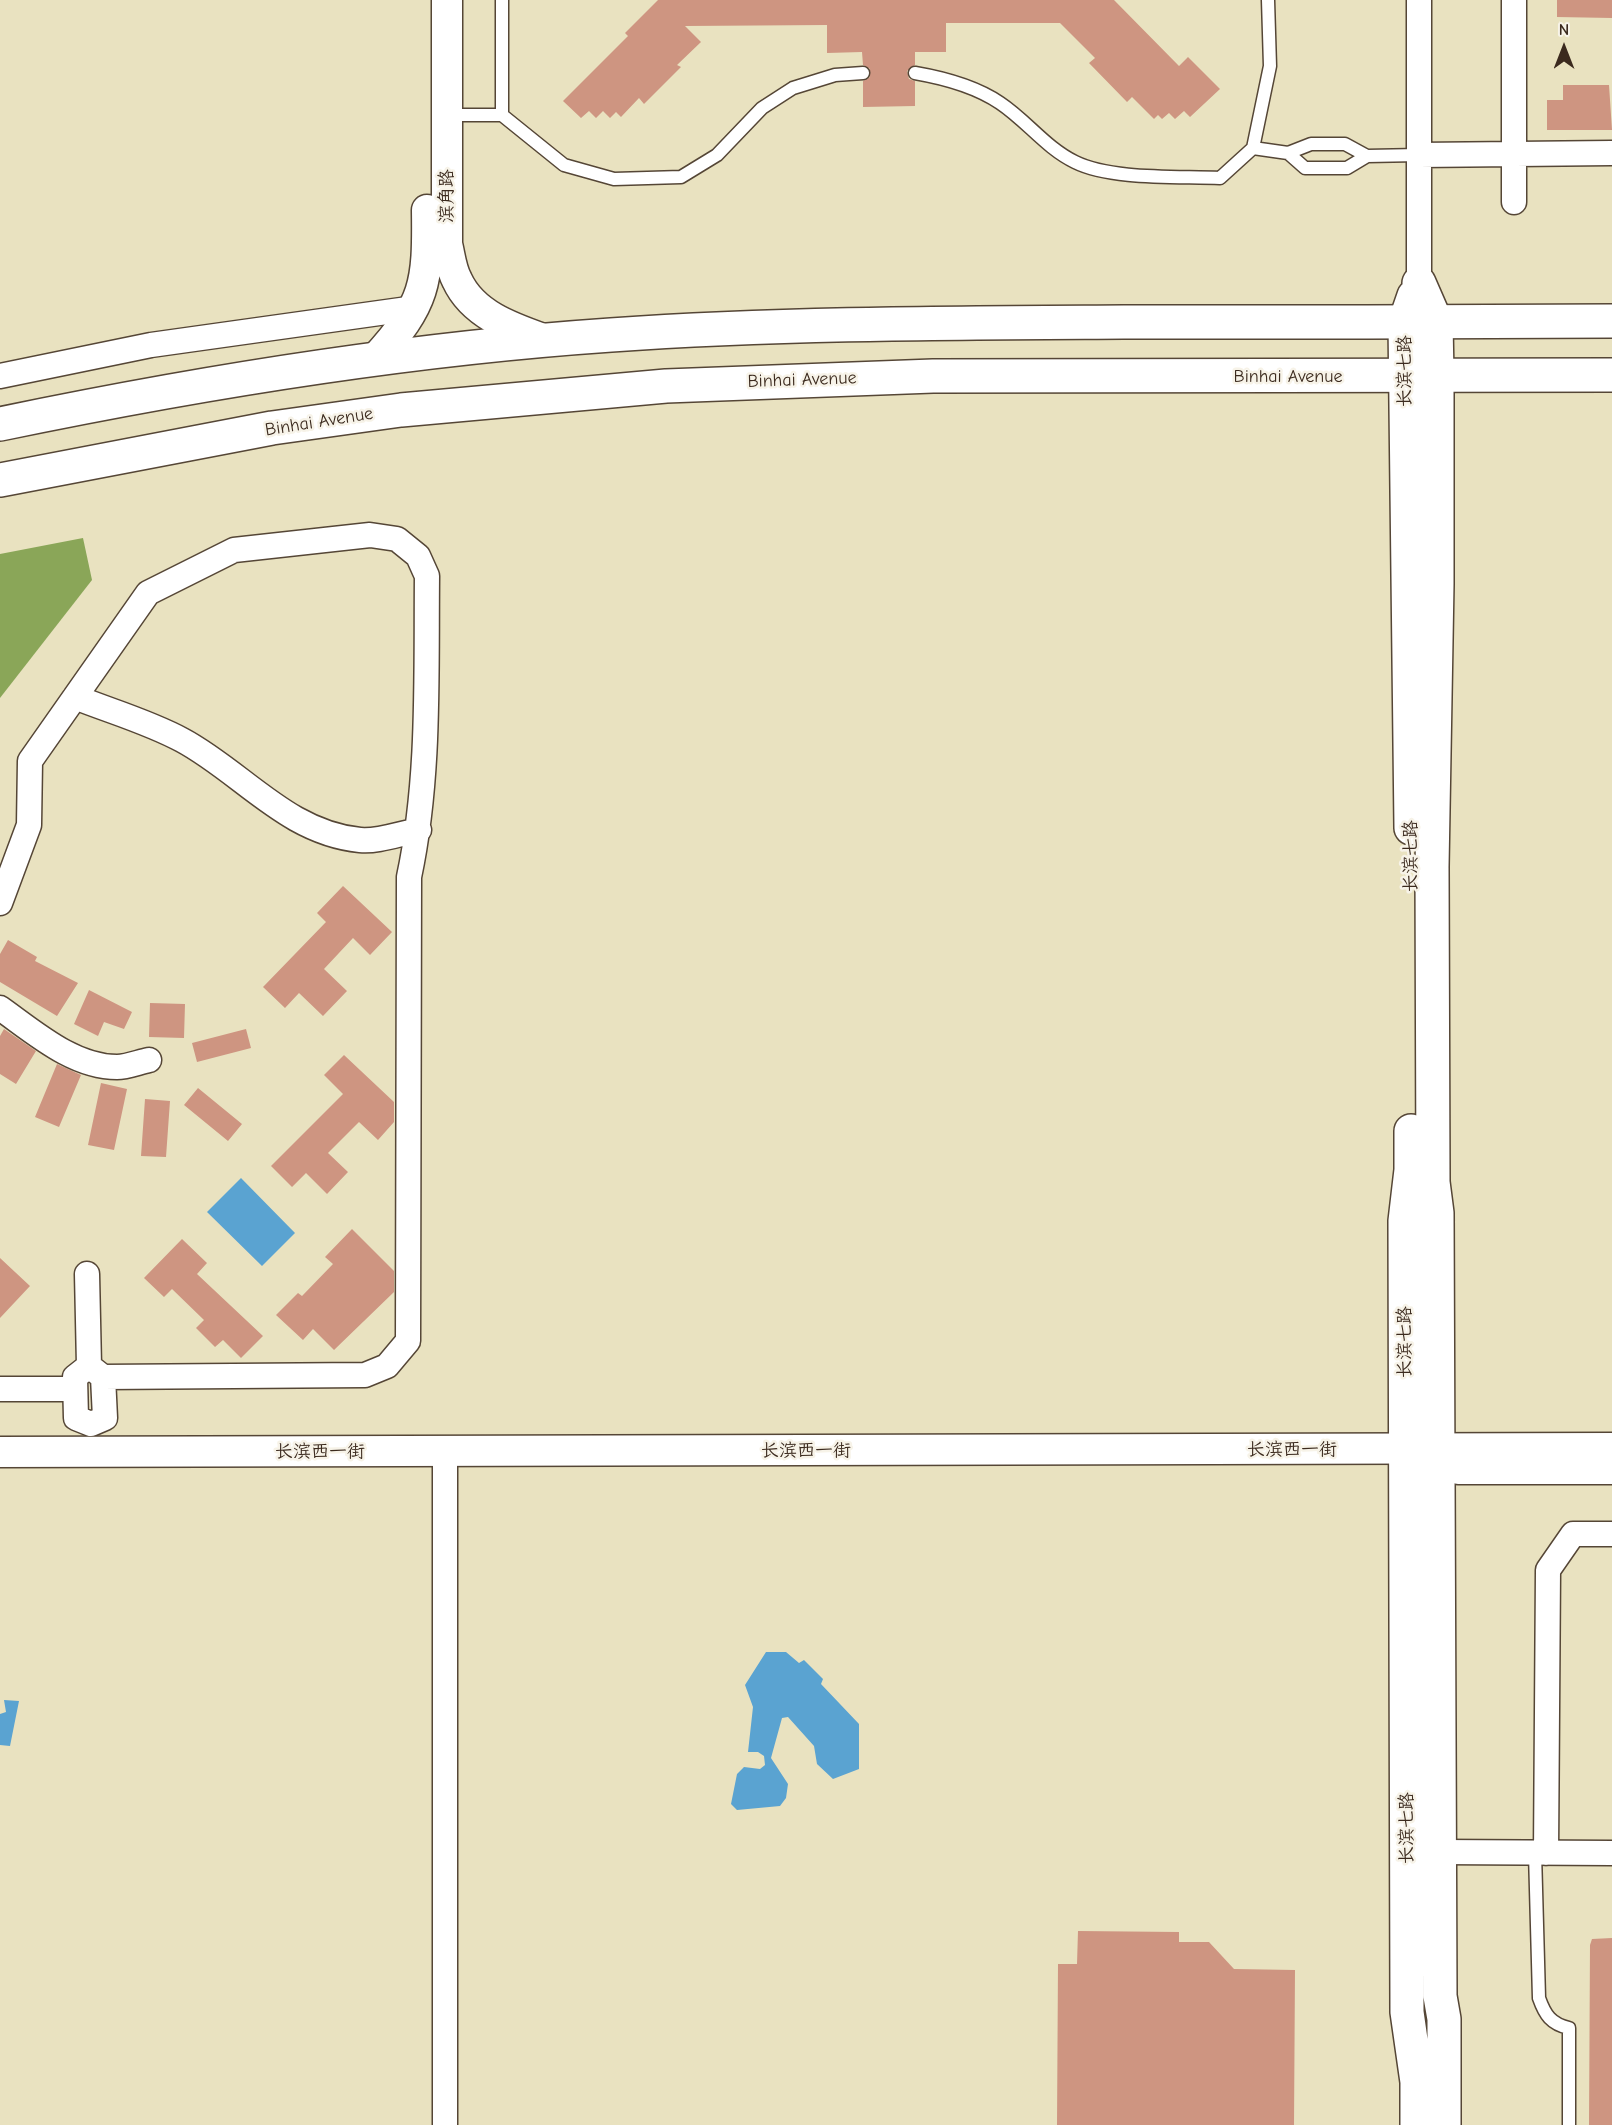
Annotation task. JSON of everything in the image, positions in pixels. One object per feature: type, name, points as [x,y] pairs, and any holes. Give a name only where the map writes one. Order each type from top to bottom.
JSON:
[{"type":"main road","name":"长滨七路","points":[[1419,283],[1432,1010],[1444,2125]]},
{"type":"main road","points":[[0,424],[173,390],[375,359],[546,340],[840,324],[1612,321]]},
{"type":"main road","name":"Binhai Avenue","points":[[0,480],[272,428],[400,410],[666,386],[800,379],[933,376],[1612,375]]},
{"type":"main road","name":"长滨七路","points":[[1417,2125],[1417,2082],[1407,2012],[1405,1221],[1411,1170],[1411,732],[1407,712],[1421,377]]},
{"type":"main road","points":[[1395,2125],[1395,2082],[1407,2012]]},
{"type":"street","name":"滨角路","points":[[375,359],[405,325],[425,284],[428,245],[426,0]]},
{"type":"street","name":"滨角路","points":[[447,0],[447,244],[456,279],[469,300],[509,328],[546,340]]},
{"type":"street","points":[[1419,0],[1419,283]]},
{"type":"street","points":[[1514,0],[1514,202]]},
{"type":"street","points":[[1419,155],[1612,153]]},
{"type":"street","points":[[0,376],[152,345],[415,308]]},
{"type":"street","points":[[0,903],[29,825],[30,760],[148,593],[234,550],[370,535],[398,539],[418,556],[427,576],[425,760],[419,830],[409,877],[408,1341],[387,1366],[365,1375],[96,1371],[75,1377],[76,1418],[91,1438],[105,1418],[96,1371],[87,1274]]},
{"type":"street","points":[[75,697],[181,739],[218,762],[273,806],[321,831],[362,841],[419,830]]},
{"type":"street","points":[[0,1008],[42,1038],[89,1064],[119,1067],[149,1060]]},
{"type":"street","points":[[0,1389],[75,1389]]},
{"type":"street","name":"长滨西一街","points":[[0,1452],[91,1438],[445,1461]]},
{"type":"street","name":"长滨西一街","points":[[1438,1459],[1612,1448]]},
{"type":"street","name":"长滨西一街","points":[[0,1470],[445,1461],[1406,1459],[1612,1469]]},
{"type":"street","points":[[445,1461],[445,2125]]},
{"type":"street","points":[[1541,1853],[1548,1570],[1573,1534],[1612,1534]]},
{"type":"street","points":[[1440,1852],[1612,1853]]},
{"type":"lane","points":[[502,0],[502,115]]},
{"type":"lane","points":[[915,72],[947,78],[1000,103],[1052,147],[1076,162],[1102,172],[1220,178],[1253,148],[1270,66],[1268,0]]},
{"type":"lane","points":[[448,115],[502,115],[564,165],[614,179],[681,177],[717,155],[762,108],[793,88],[834,75],[863,73]]},
{"type":"lane","points":[[1253,148],[1288,153],[1311,144],[1345,144],[1367,156],[1419,155]]},
{"type":"lane","points":[[1288,153],[1305,168],[1347,168],[1367,156]]},
{"type":"lane","points":[[1541,1853],[1539,1998],[1545,2015],[1557,2026],[1569,2028],[1569,2125]]},
{"type":"green space","points":[[83,538],[92,580],[0,698],[0,554]]},
{"type":"water","points":[[241,1178],[295,1233],[262,1266],[207,1212]]},
{"type":"water","points":[[766,1652],[786,1652],[799,1663],[804,1660],[823,1679],[821,1684],[859,1724],[859,1769],[833,1779],[817,1764],[814,1746],[788,1717],[782,1718],[771,1758],[788,1784],[786,1798],[780,1806],[737,1810],[731,1804],[737,1774],[744,1767],[760,1769],[765,1765],[764,1756],[758,1752],[748,1752],[753,1707],[745,1685]]},
{"type":"water","points":[[4,1700],[19,1701],[10,1746],[0,1745],[0,1714],[6,1712]]},
{"type":"building","points":[[658,0],[1114,0],[1179,66],[1188,57],[1220,89],[1190,117],[1184,111],[1175,119],[1169,113],[1162,119],[1158,115],[1154,119],[1132,97],[1127,102],[1089,63],[1095,58],[1060,23],[946,23],[946,52],[915,52],[915,65],[907,71],[909,79],[915,81],[915,106],[863,107],[863,81],[870,77],[870,69],[863,65],[862,52],[827,53],[827,25],[685,26],[701,42],[677,65],[681,67],[644,104],[639,98],[621,117],[616,112],[610,118],[603,111],[596,118],[589,111],[581,118],[563,101],[628,36],[625,33]]},
{"type":"building","points":[[1557,0],[1612,0],[1612,18],[1557,17]]},
{"type":"building","points":[[1563,85],[1609,85],[1612,130],[1547,130],[1547,100],[1563,100]]},
{"type":"building","points":[[343,886],[392,932],[370,955],[353,938],[324,969],[347,991],[323,1016],[299,993],[285,1008],[263,987],[326,922],[317,913]]},
{"type":"building","points":[[8,940],[37,957],[35,961],[78,983],[57,1016],[0,982],[0,954]]},
{"type":"building","points":[[89,990],[132,1012],[124,1029],[104,1022],[98,1036],[74,1024]]},
{"type":"building","points":[[150,1003],[185,1004],[184,1038],[149,1037]]},
{"type":"building","points":[[4,1029],[36,1051],[16,1084],[0,1074],[0,1036]]},
{"type":"building","points":[[246,1029],[251,1048],[197,1062],[192,1043]]},
{"type":"building","points":[[344,1055],[394,1102],[394,1122],[378,1140],[359,1122],[328,1153],[348,1172],[327,1194],[306,1173],[292,1187],[271,1166],[343,1094],[324,1075]]},
{"type":"building","points":[[57,1064],[81,1075],[59,1127],[35,1117]]},
{"type":"building","points":[[101,1083],[127,1089],[114,1150],[88,1145]]},
{"type":"building","points":[[198,1088],[242,1124],[228,1141],[184,1105]]},
{"type":"building","points":[[145,1099],[170,1101],[166,1157],[141,1156]]},
{"type":"building","points":[[352,1229],[394,1271],[394,1292],[334,1350],[313,1329],[303,1340],[276,1315],[298,1293],[302,1296],[333,1264],[325,1257]]},
{"type":"building","points":[[182,1239],[207,1263],[197,1274],[263,1336],[241,1358],[223,1340],[215,1347],[196,1328],[204,1320],[172,1289],[164,1297],[144,1278]]},
{"type":"building","points":[[0,1258],[30,1286],[0,1318]]},
{"type":"building","points":[[1078,1931],[1179,1932],[1179,1942],[1209,1942],[1234,1969],[1295,1970],[1294,2125],[1057,2125],[1058,1964],[1077,1964]]},
{"type":"building","points":[[1612,1938],[1612,2125],[1589,2125],[1590,1945],[1592,1939]]}]
